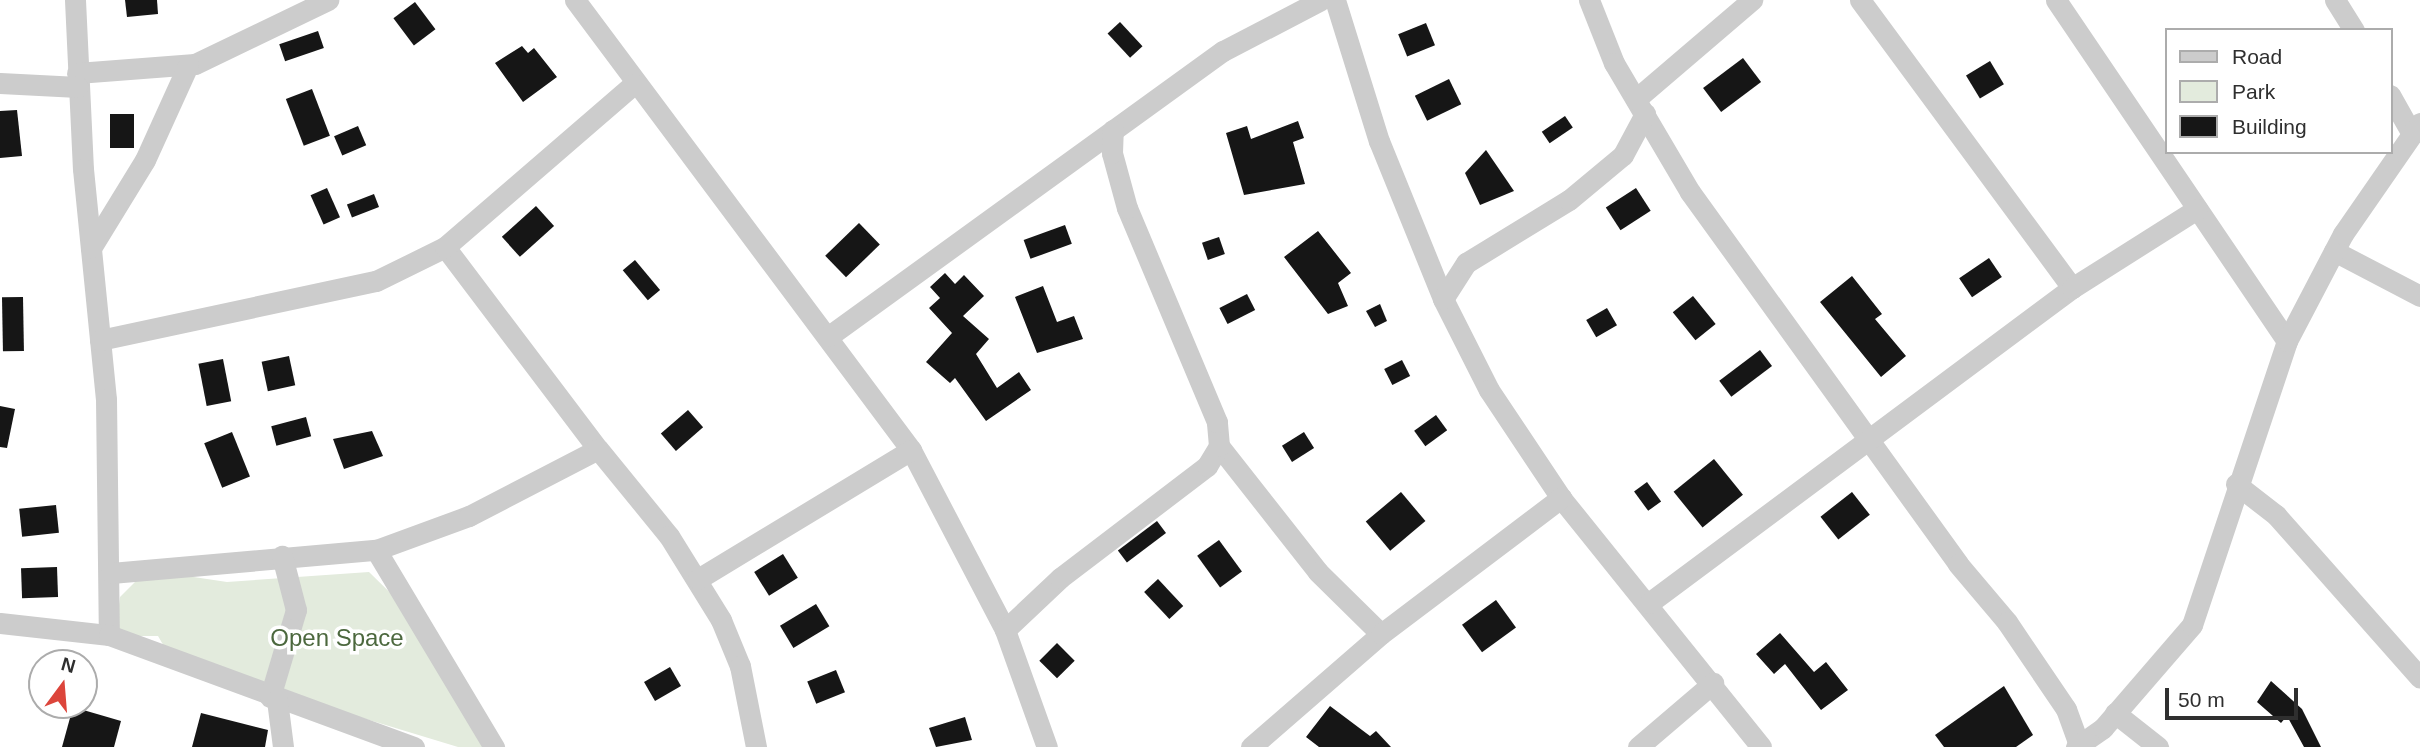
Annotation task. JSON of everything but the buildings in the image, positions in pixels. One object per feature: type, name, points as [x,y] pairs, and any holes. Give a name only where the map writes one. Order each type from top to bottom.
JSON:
[{"type":"street","points":[[75,0],[77,80],[100,340],[111,573],[109,635]]},
{"type":"street","points":[[0,83],[77,80],[188,65],[245,45],[328,0]]},
{"type":"street","points":[[575,0],[634,84],[829,335],[911,450],[1005,630],[1047,747]]},
{"type":"street","points":[[829,335],[1223,51],[1321,0]]},
{"type":"street","points":[[1335,0],[1379,141],[1443,299],[1489,390],[1561,498],[1649,603],[1761,747]]},
{"type":"street","points":[[1589,0],[1641,107],[1690,192],[1869,440],[2007,622],[2066,709],[2077,746],[2115,713],[2192,625],[2236,484],[2287,341],[2334,251],[2416,128],[2392,97]]},
{"type":"street","points":[[1443,299],[1466,262],[1569,200],[1623,155],[1641,107],[1752,0]]},
{"type":"street","points":[[1860,0],[2072,288]]},
{"type":"street","points":[[2056,0],[2287,341]]},
{"type":"street","points":[[2335,0],[2353,28]]},
{"type":"street","points":[[90,248],[158,135],[188,65]]},
{"type":"street","points":[[100,340],[147,325],[329,293],[376,281],[445,247],[634,84]]},
{"type":"street","points":[[1113,130],[1112,153],[1127,208],[1217,422],[1219,446],[1292,541],[1381,634]]},
{"type":"street","points":[[1649,603],[2072,288],[2197,209]]},
{"type":"street","points":[[445,247],[698,579],[740,666],[756,747]]},
{"type":"street","points":[[2334,251],[2420,296]]},
{"type":"street","points":[[1005,630],[1060,578],[1207,466],[1219,446]]},
{"type":"street","points":[[111,573],[282,556],[376,550],[469,516],[598,449]]},
{"type":"street","points":[[698,579],[911,450]]},
{"type":"street","points":[[2236,484],[2276,515],[2420,678]]},
{"type":"street","points":[[1251,747],[1381,634],[1561,498]]},
{"type":"street","points":[[376,550],[494,747]]},
{"type":"street","points":[[282,556],[296,610],[273,698],[283,747]]},
{"type":"street","points":[[0,623],[109,635],[273,698],[414,747]]},
{"type":"street","points":[[1638,747],[1713,683]]},
{"type":"street","points":[[2115,713],[2158,747]]},
{"type":"green space","name":"Open Space","points":[[147,570],[227,582],[369,572],[418,620],[491,747],[458,747],[172,660],[158,636],[134,636],[116,628],[120,597]]}]
